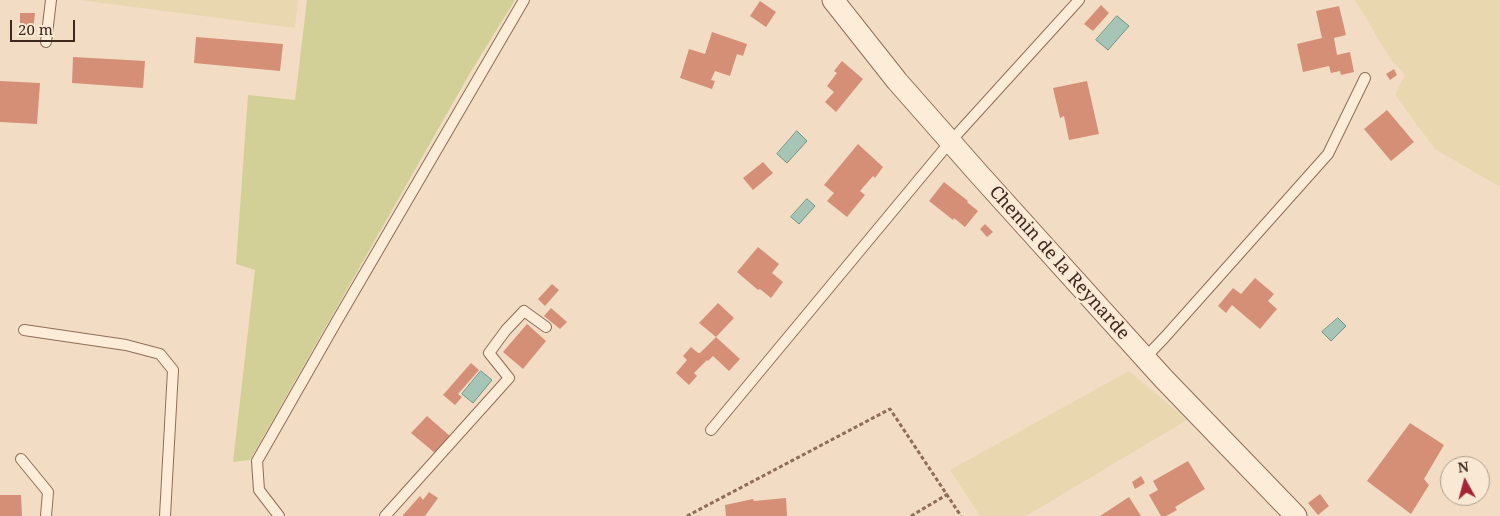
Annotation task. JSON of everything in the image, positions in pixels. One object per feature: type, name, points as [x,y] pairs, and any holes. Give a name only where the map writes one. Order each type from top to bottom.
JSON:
[{"type":"street","name":"Chemin de la Reynarde","points":[[833,0],[897,82],[950,142],[1145,358],[1296,516]]},
{"type":"lane","points":[[46,42],[51,0]]},
{"type":"lane","points":[[279,516],[259,490],[257,461],[524,0]]},
{"type":"lane","points":[[711,430],[950,142],[1079,0]]},
{"type":"lane","points":[[1145,358],[1328,154],[1366,78]]},
{"type":"lane","points":[[385,516],[509,378],[489,353],[506,330],[524,311],[546,327]]},
{"type":"lane","points":[[24,330],[126,345],[160,354],[173,370],[164,516]]},
{"type":"lane","points":[[21,459],[48,492],[46,516]]},
{"type":"path","points":[[687,516],[890,409],[961,516]]},
{"type":"path","points":[[911,516],[948,494]]},
{"type":"shaded area","points":[[80,0],[298,0],[295,28]]},
{"type":"shaded area","points":[[307,0],[515,0],[470,73],[250,460],[233,462],[255,270],[236,264],[248,95],[295,100]]},
{"type":"shaded area","points":[[1355,0],[1500,0],[1500,187],[1435,149],[1395,95],[1405,75],[1391,60]]},
{"type":"shaded area","points":[[1117,16],[1129,26],[1108,50],[1096,40]]},
{"type":"shaded area","points":[[797,131],[807,141],[787,163],[777,154]]},
{"type":"shaded area","points":[[807,199],[815,206],[799,224],[791,217]]},
{"type":"shaded area","points":[[1338,318],[1346,326],[1331,341],[1322,332]]},
{"type":"shaded area","points":[[481,371],[492,380],[473,403],[462,394]]},
{"type":"shaded area","points":[[1129,371],[1187,420],[1026,516],[980,516],[950,470]]},
{"type":"building","points":[[760,1],[776,12],[766,27],[750,16]]},
{"type":"building","points":[[1101,5],[1109,13],[1093,31],[1084,24]]},
{"type":"building","points":[[1339,6],[1346,35],[1334,38],[1337,55],[1350,52],[1354,72],[1341,75],[1340,71],[1331,73],[1329,66],[1303,72],[1297,44],[1322,38],[1316,11]]},
{"type":"building","points":[[20,13],[35,13],[33,32],[20,31]]},
{"type":"building","points":[[712,32],[747,44],[743,56],[737,54],[730,76],[715,71],[711,80],[715,81],[712,89],[680,78],[689,49],[705,54]]},
{"type":"building","points":[[196,37],[283,44],[280,71],[194,63]]},
{"type":"building","points":[[73,57],[145,61],[143,88],[72,83]]},
{"type":"building","points":[[842,61],[863,79],[836,112],[825,102],[834,92],[827,86],[837,73],[834,71]]},
{"type":"building","points":[[1394,69],[1397,75],[1390,80],[1386,74]]},
{"type":"building","points":[[0,81],[40,83],[37,124],[0,122]]},
{"type":"building","points":[[1087,81],[1099,134],[1069,140],[1064,116],[1060,118],[1053,88]]},
{"type":"building","points":[[1387,110],[1414,142],[1391,161],[1364,129]]},
{"type":"building","points":[[858,144],[883,167],[875,178],[873,176],[860,191],[865,195],[847,217],[827,201],[834,193],[824,185]]},
{"type":"building","points":[[763,162],[773,173],[753,190],[743,178]]},
{"type":"building","points":[[944,182],[978,211],[965,227],[929,201]]},
{"type":"building","points":[[985,224],[993,232],[987,237],[980,229]]},
{"type":"building","points":[[758,247],[779,264],[772,273],[783,282],[771,298],[760,289],[758,290],[737,272]]},
{"type":"building","points":[[1255,278],[1274,294],[1268,301],[1277,309],[1260,329],[1232,305],[1226,313],[1218,306],[1233,288],[1241,294]]},
{"type":"building","points":[[552,284],[559,290],[545,306],[538,299]]},
{"type":"building","points":[[718,303],[734,318],[716,337],[699,323]]},
{"type":"building","points":[[551,308],[567,322],[560,329],[544,316]]},
{"type":"building","points":[[527,324],[546,341],[523,369],[503,352]]},
{"type":"building","points":[[716,337],[740,359],[729,371],[713,356],[694,373],[697,376],[689,385],[676,373],[687,360],[683,356],[691,347],[700,353]]},
{"type":"building","points":[[471,363],[479,370],[458,394],[462,397],[455,405],[443,395]]},
{"type":"building","points":[[427,416],[450,436],[435,453],[411,433]]},
{"type":"building","points":[[1410,423],[1444,445],[1424,479],[1429,485],[1411,514],[1367,481]]},
{"type":"building","points":[[1188,461],[1205,489],[1175,507],[1177,510],[1166,516],[1161,516],[1149,495],[1158,490],[1153,481]]},
{"type":"building","points":[[1141,476],[1145,483],[1135,489],[1132,482]]},
{"type":"building","points":[[429,492],[438,498],[425,516],[403,516],[420,496],[423,500]]},
{"type":"building","points":[[1320,494],[1329,506],[1318,515],[1308,503]]},
{"type":"building","points":[[0,495],[21,495],[22,516],[0,516]]},
{"type":"building","points":[[1129,497],[1141,516],[1100,516]]},
{"type":"building","points":[[786,498],[787,516],[726,516],[725,505],[753,499],[754,501]]}]
